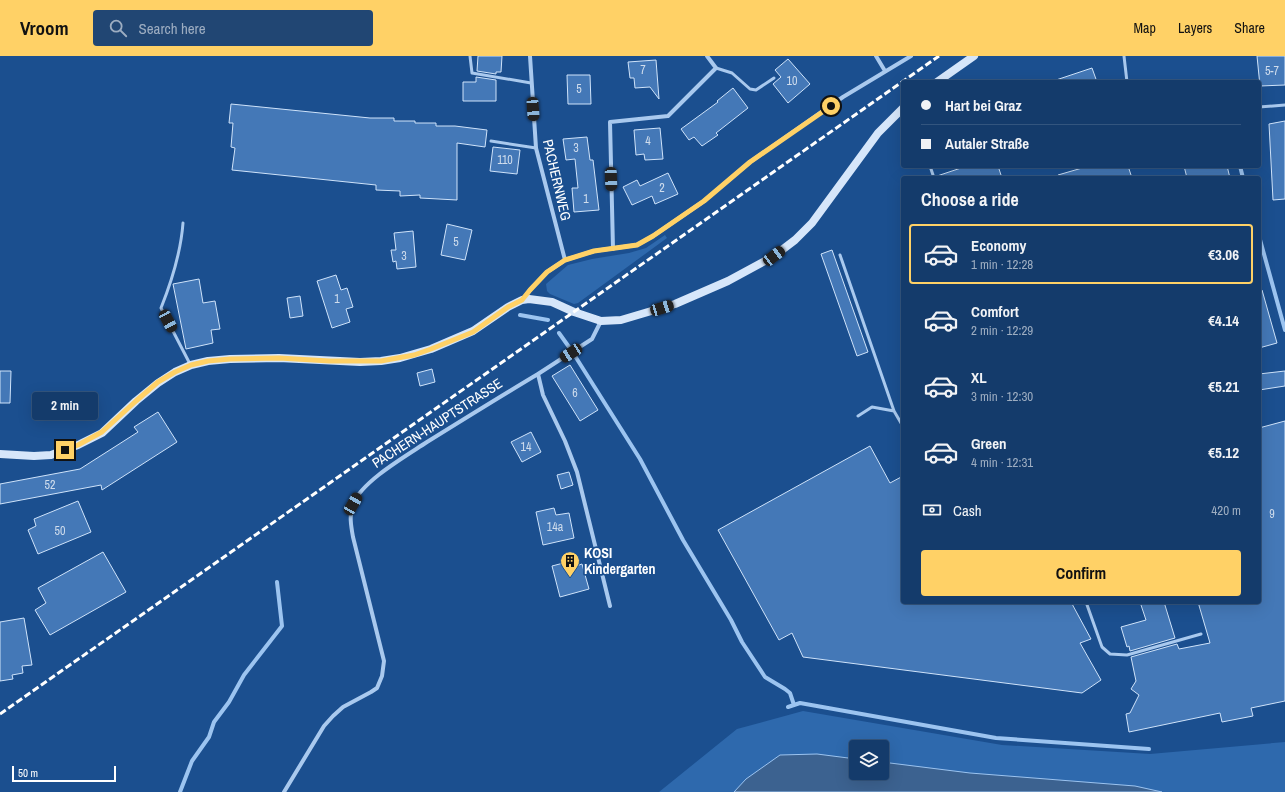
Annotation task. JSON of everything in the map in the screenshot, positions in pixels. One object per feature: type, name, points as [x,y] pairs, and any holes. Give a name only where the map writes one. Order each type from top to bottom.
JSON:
[{"type":"main road","points":[[940,80],[974,56]]},
{"type":"main road","points":[[0,454],[34,456],[51,455],[78,445],[102,432],[158,382],[191,365],[208,361],[279,358],[360,362],[381,361],[414,355],[473,332],[508,307],[522,300],[536,299],[552,302],[574,312],[601,321],[621,320],[675,304],[728,281],[774,256],[795,240],[812,223],[878,133],[901,110]]},
{"type":"street","name":"PACHERNWEG","points":[[530,56],[536,148],[565,260]]},
{"type":"street","points":[[613,249],[610,122],[668,116],[716,68],[707,56]]},
{"type":"street","points":[[876,56],[885,71]]},
{"type":"street","points":[[522,300],[547,272],[565,260],[594,251],[637,245],[670,225],[704,201],[750,162],[843,97],[911,56]]},
{"type":"street","name":"PACHERN-HAUPTSTRASSE","points":[[284,792],[324,726],[343,707],[377,688],[382,676],[384,661],[350,521],[353,504],[358,496],[380,474],[411,453],[592,339],[601,321]]},
{"type":"street","points":[[538,374],[543,395],[565,441],[577,472],[610,606]]},
{"type":"lane","points":[[470,56],[472,73],[531,83]]},
{"type":"lane","points":[[1124,56],[1127,80]]},
{"type":"lane","points":[[716,68],[732,72],[750,89],[756,90],[774,78]]},
{"type":"lane","points":[[1261,107],[1285,105]]},
{"type":"lane","points":[[491,141],[536,148]]},
{"type":"lane","points":[[183,223],[182,234],[169,289],[161,308],[191,365]]},
{"type":"lane","points":[[840,255],[894,411],[901,423]]},
{"type":"lane","points":[[858,416],[872,407],[894,411]]},
{"type":"lane","points":[[1087,604],[1102,647],[1110,654],[1127,655],[1201,634]]},
{"type":"shaded area","points":[[665,235],[667,238],[578,303],[574,304],[550,294],[547,291],[546,284],[568,265],[592,259],[629,253],[646,248]]},
{"type":"shaded area","points":[[803,711],[1002,745],[1150,754],[1285,742],[1285,792],[659,792],[737,729]]},
{"type":"shaded area","points":[[817,754],[849,758],[849,780],[889,780],[889,763],[970,773],[1135,786],[1162,792],[734,792],[746,779],[780,755]]},
{"type":"building","points":[[478,56],[502,56],[501,72],[496,72],[496,74],[477,71]]},
{"type":"building","points":[[1257,56],[1285,56],[1285,85],[1261,86],[1261,80],[1259,80]]},
{"type":"building","points":[[788,59],[810,84],[788,103],[773,84],[781,77],[775,70]]},
{"type":"building","points":[[656,60],[659,99],[650,87],[635,88],[634,78],[630,78],[628,62]]},
{"type":"building","points":[[1092,68],[1096,80],[1056,80]]},
{"type":"building","points":[[567,75],[590,75],[591,104],[568,104]]},
{"type":"building","points":[[476,77],[496,80],[496,101],[463,101],[463,82],[476,82]]},
{"type":"building","points":[[733,88],[748,108],[716,133],[718,135],[702,146],[694,137],[689,140],[681,129],[718,102],[717,101]]},
{"type":"building","points":[[231,104],[370,118],[394,118],[394,121],[436,123],[436,126],[455,126],[487,130],[485,147],[457,143],[457,200],[420,198],[420,195],[400,196],[400,191],[376,190],[376,185],[232,170],[235,148],[231,147],[233,123],[229,123]]},
{"type":"building","points":[[1285,121],[1285,199],[1273,200],[1269,124]]},
{"type":"building","points":[[660,128],[663,159],[645,160],[644,154],[636,155],[634,130]]},
{"type":"building","points":[[587,137],[590,160],[593,160],[599,210],[574,212],[572,188],[578,188],[575,159],[566,160],[563,139]]},
{"type":"building","points":[[493,147],[520,150],[517,174],[490,171]]},
{"type":"building","points":[[961,168],[999,168],[1001,176],[937,176]]},
{"type":"building","points":[[1082,168],[1129,168],[1131,176],[1058,176]]},
{"type":"building","points":[[1184,168],[1228,168],[1230,176],[1186,176]]},
{"type":"building","points":[[668,173],[678,194],[655,204],[652,196],[632,205],[623,187],[637,180],[640,186]]},
{"type":"building","points":[[447,224],[472,230],[465,260],[441,255]]},
{"type":"building","points":[[413,231],[416,267],[397,269],[396,261],[393,262],[391,250],[396,250],[394,233]]},
{"type":"building","points":[[832,250],[868,352],[857,356],[821,254]]},
{"type":"building","points":[[336,275],[341,290],[347,288],[353,307],[346,309],[350,322],[332,328],[317,281]]},
{"type":"building","points":[[199,279],[203,303],[215,301],[220,329],[211,330],[213,343],[186,349],[173,284]]},
{"type":"building","points":[[1261,290],[1277,343],[1261,347]]},
{"type":"building","points":[[300,296],[303,316],[290,318],[287,298]]},
{"type":"building","points":[[570,365],[598,410],[580,421],[552,376]]},
{"type":"building","points":[[432,369],[435,382],[420,386],[417,373]]},
{"type":"building","points":[[0,371],[11,371],[10,403],[0,403]]},
{"type":"building","points":[[1285,371],[1285,386],[1261,390],[1261,374]]},
{"type":"building","points":[[158,412],[177,442],[102,490],[101,485],[0,504],[0,484],[80,469],[138,432],[134,427]]},
{"type":"building","points":[[1285,421],[1285,701],[1251,708],[1253,716],[1222,722],[1220,713],[1129,732],[1126,714],[1130,713],[1139,695],[1131,689],[1136,681],[1131,657],[1177,644],[1179,649],[1210,643],[1199,604],[1261,604],[1261,427]]},
{"type":"building","points":[[531,432],[541,452],[522,462],[511,442]]},
{"type":"building","points":[[870,446],[890,483],[901,477],[901,604],[1072,604],[1091,639],[1080,643],[1101,680],[1082,693],[803,657],[792,633],[779,640],[718,530]]},
{"type":"building","points":[[569,472],[573,485],[561,489],[557,475]]},
{"type":"building","points":[[78,501],[91,532],[38,554],[28,530],[36,526],[34,519]]},
{"type":"building","points":[[554,508],[556,515],[569,513],[574,538],[543,545],[536,512]]},
{"type":"building","points":[[103,552],[126,592],[50,635],[35,610],[46,603],[38,588]]},
{"type":"building","name":"KOSI Kindergarten","points":[[575,560],[576,566],[582,564],[589,589],[560,597],[552,566]]},
{"type":"building","points":[[1141,604],[1165,604],[1175,638],[1130,651],[1129,646],[1127,647],[1121,627],[1146,620]]},
{"type":"building","points":[[24,618],[32,665],[22,666],[23,673],[12,675],[13,679],[0,681],[0,622]]},
{"type":"waterway","points":[[1240,168],[1242,176]]},
{"type":"waterway","points":[[1261,243],[1285,330]]},
{"type":"waterway","points":[[520,315],[548,320]]},
{"type":"waterway","points":[[559,333],[569,347]]},
{"type":"waterway","points":[[575,356],[640,459],[683,540],[731,620],[742,642],[765,677],[790,693],[794,705]]},
{"type":"waterway","points":[[180,792],[192,761],[209,737],[214,722],[229,702],[244,675],[282,626],[277,582]]},
{"type":"waterway","points":[[788,707],[800,703],[996,738],[1149,749]]},
{"type":"railway","points":[[905,80],[939,56]]},
{"type":"railway","points":[[0,714],[901,83]]},
{"type":"place","name":"KOSI Kindergarten","points":[[570,578]]},
{"type":"route","points":[[65,450],[102,432],[158,382],[191,365],[208,361],[230,359],[279,358],[360,362],[381,361],[414,355],[473,332],[508,307],[522,300],[547,272],[565,260],[594,251],[637,245],[653,236],[704,201],[750,162],[831,106]]}]
